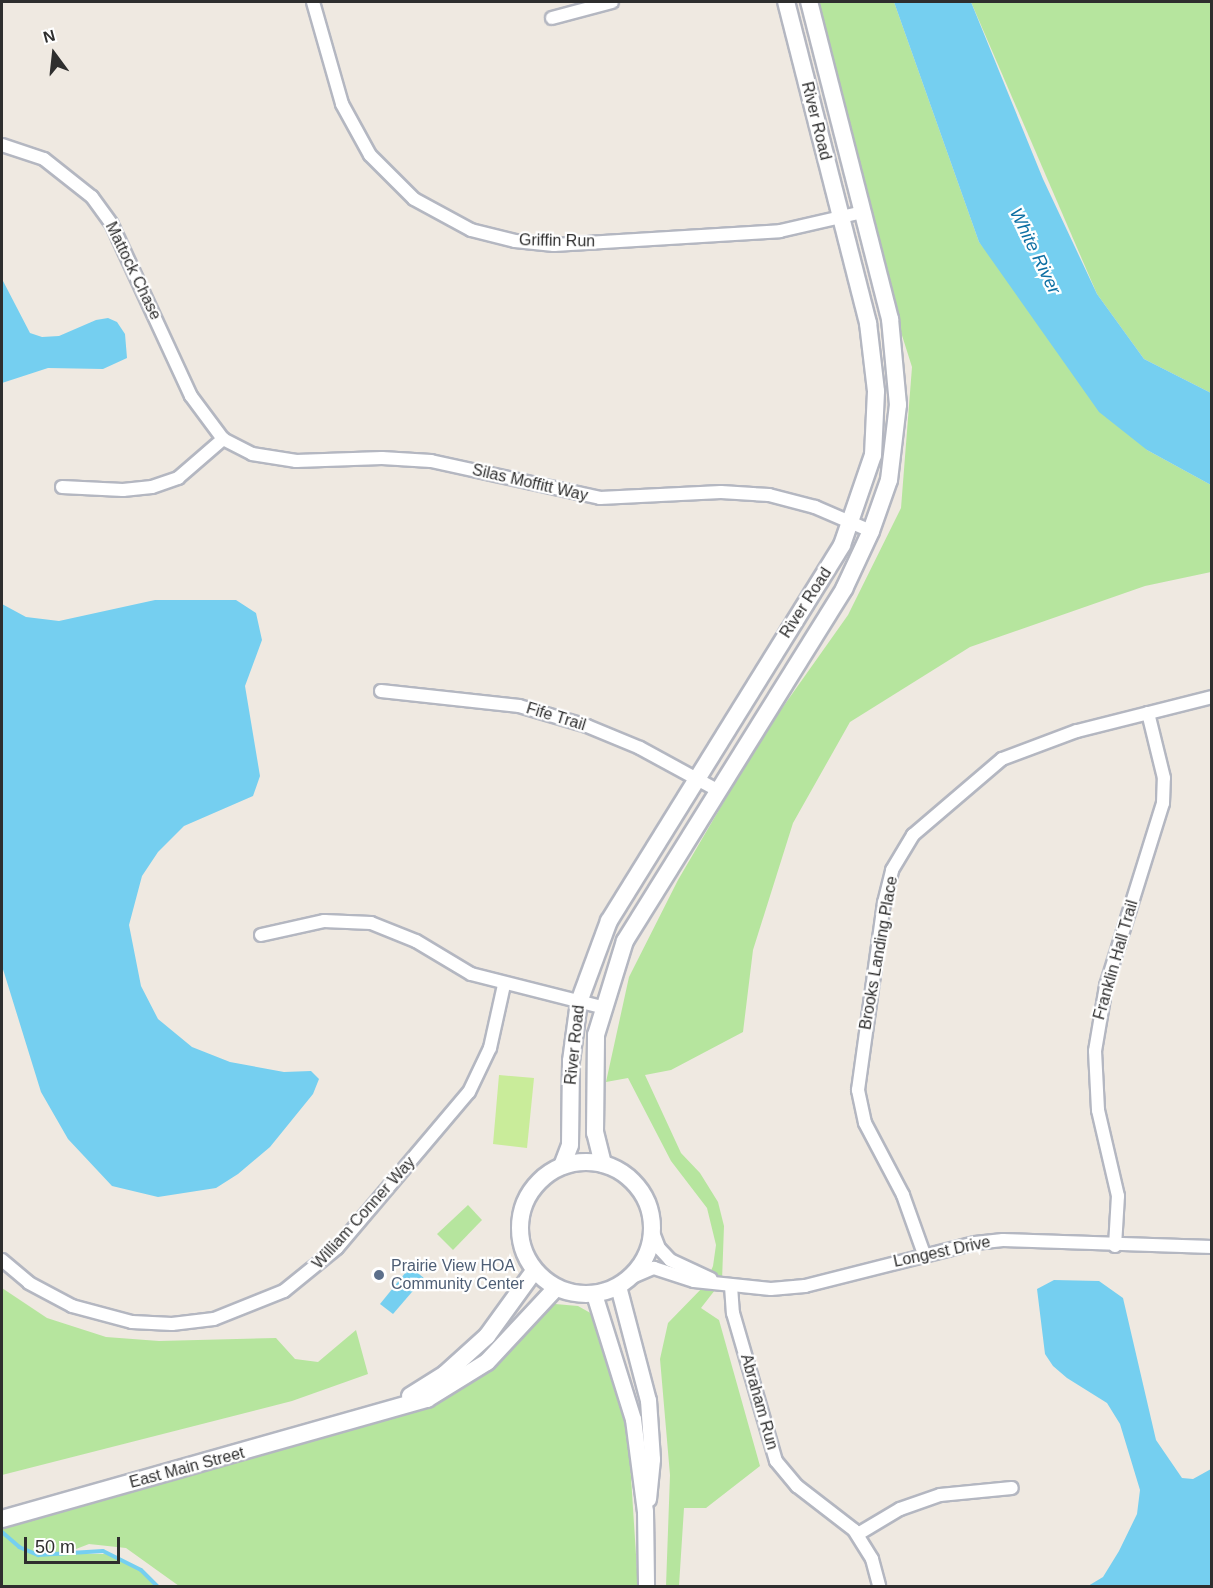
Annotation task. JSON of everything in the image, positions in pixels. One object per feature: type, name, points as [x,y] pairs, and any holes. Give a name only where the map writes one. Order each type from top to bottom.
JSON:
[{"type":"main road","name":"River Road","points":[[562,1166],[570,1145],[571,1060],[579,1002],[609,921],[696,778],[826,573],[851,522],[873,455],[876,391],[868,322],[786,2]]},
{"type":"main road","name":"River Road","points":[[603,1164],[596,1148],[593,1093],[596,1035],[601,1007],[625,941],[844,589],[871,531],[889,480],[895,441],[898,378],[890,320],[809,2]]},
{"type":"main road","points":[[583,1162],[603,1164],[626,1175],[639,1189],[648,1205],[652,1230],[646,1256],[624,1282],[594,1294],[556,1288],[534,1271],[519,1237],[521,1212],[536,1184],[562,1166],[583,1162]]},
{"type":"main road","name":"East Main Street","points":[[372,1416],[430,1384],[456,1365],[499,1321],[534,1271]]},
{"type":"main road","name":"East Main Street","points":[[8,1517],[428,1399],[467,1376],[506,1344],[556,1288]]},
{"type":"street","name":"Griffin Run","points":[[313,2],[342,104],[370,155],[414,200],[471,230],[515,241],[554,244],[780,231],[863,212]]},
{"type":"street","points":[[552,18],[612,2]]},
{"type":"street","name":"Mattock Chase","points":[[2,145],[44,159],[61,170],[102,210],[126,253],[191,396],[223,439]]},
{"type":"street","points":[[62,487],[123,490],[152,487],[178,478],[223,439]]},
{"type":"street","name":"Silas Moffitt Way","points":[[223,439],[252,454],[279,460],[422,459],[600,498],[721,492],[769,495],[851,522],[871,531]]},
{"type":"street","name":"Fife Trail","points":[[381,691],[519,706],[588,726],[640,748],[717,790]]},
{"type":"street","name":"Brooks Landing Place","points":[[924,1254],[903,1194],[865,1123],[858,1090],[884,903],[892,870],[913,836],[1002,759],[1036,744],[1212,697]]},
{"type":"street","name":"Franklin Hall Trail","points":[[1115,1246],[1118,1196],[1098,1110],[1095,1051],[1106,986],[1163,803],[1164,778],[1148,713]]},
{"type":"street","points":[[261,935],[324,921],[371,923],[416,941],[461,970],[504,985],[601,1007]]},
{"type":"street","name":"William Conner Way","points":[[2,1260],[29,1283],[72,1306],[132,1322],[172,1324],[214,1319],[284,1292],[337,1248],[469,1092],[490,1048],[504,985]]},
{"type":"street","name":"Longest Drive","points":[[652,1230],[659,1248],[670,1260],[712,1280],[731,1286],[771,1289],[805,1286],[924,1254],[1003,1240],[1115,1246],[1212,1247]]},
{"type":"street","name":"Longest Drive","points":[[624,1282],[654,1268],[694,1281],[712,1280]]},
{"type":"street","points":[[624,1282],[648,1400],[652,1459],[645,1511]]},
{"type":"street","name":"Abraham Run","points":[[731,1286],[733,1313],[777,1461],[797,1485],[858,1534],[872,1559],[879,1587]]},
{"type":"street","points":[[594,1294],[630,1406],[645,1511],[646,1587]]},
{"type":"street","points":[[858,1534],[918,1502],[959,1491],[1012,1488]]},
{"type":"green space","points":[[809,2],[894,2],[979,242],[1147,450],[1211,485],[1211,572],[1145,586],[970,647],[850,722],[793,823],[753,950],[743,1032],[671,1070],[645,1075],[681,1153],[700,1173],[718,1202],[724,1226],[722,1281],[701,1308],[719,1320],[760,1466],[706,1508],[684,1508],[679,1586],[666,1586],[670,1475],[660,1359],[668,1323],[705,1285],[713,1266],[716,1245],[707,1208],[671,1161],[628,1078],[606,1082],[629,977],[678,880],[761,738],[848,615],[901,508],[912,367],[863,212]]},
{"type":"green space","points":[[971,2],[1211,2],[1211,393],[1144,359],[1097,294]]},
{"type":"green space","points":[[499,1075],[534,1078],[527,1148],[493,1144]]},
{"type":"green space","points":[[468,1205],[482,1220],[453,1250],[437,1234]]},
{"type":"green space","points":[[2,1288],[47,1318],[106,1337],[159,1341],[276,1338],[295,1359],[318,1362],[356,1330],[368,1374],[292,1401],[2,1475]]},
{"type":"green space","points":[[555,1304],[578,1306],[594,1315],[628,1430],[638,1586],[179,1586],[126,1548],[89,1544],[63,1554],[112,1554],[141,1570],[158,1586],[2,1586],[2,1527],[425,1405],[477,1377]]},
{"type":"water","name":"White River","points":[[894,2],[971,2],[1043,179],[1097,294],[1144,359],[1211,393],[1211,485],[1147,450],[1099,412],[979,242]]},
{"type":"water","points":[[2,279],[30,333],[42,337],[59,336],[96,320],[108,318],[117,322],[125,334],[127,358],[103,369],[48,368],[2,383]]},
{"type":"water","points":[[155,600],[236,600],[256,613],[262,640],[245,686],[260,776],[253,796],[184,826],[158,852],[142,876],[129,925],[141,986],[158,1019],[192,1047],[230,1062],[284,1072],[311,1071],[319,1079],[313,1094],[270,1147],[238,1174],[216,1188],[158,1197],[112,1186],[68,1139],[41,1092],[2,966],[2,604],[26,617],[59,621]]},
{"type":"water","points":[[410,1267],[424,1278],[393,1314],[380,1304]]},
{"type":"water","points":[[1054,1280],[1099,1281],[1123,1298],[1156,1440],[1182,1478],[1193,1479],[1211,1469],[1211,1586],[1088,1586],[1103,1577],[1119,1551],[1137,1514],[1140,1490],[1120,1424],[1107,1403],[1067,1378],[1053,1366],[1045,1354],[1037,1289]]},
{"type":"waterway","points":[[2,1532],[19,1547],[38,1555],[103,1551],[141,1570],[157,1586]]},
{"type":"place","name":"Prairie View HOA Community Center","points":[[379,1275]]}]
